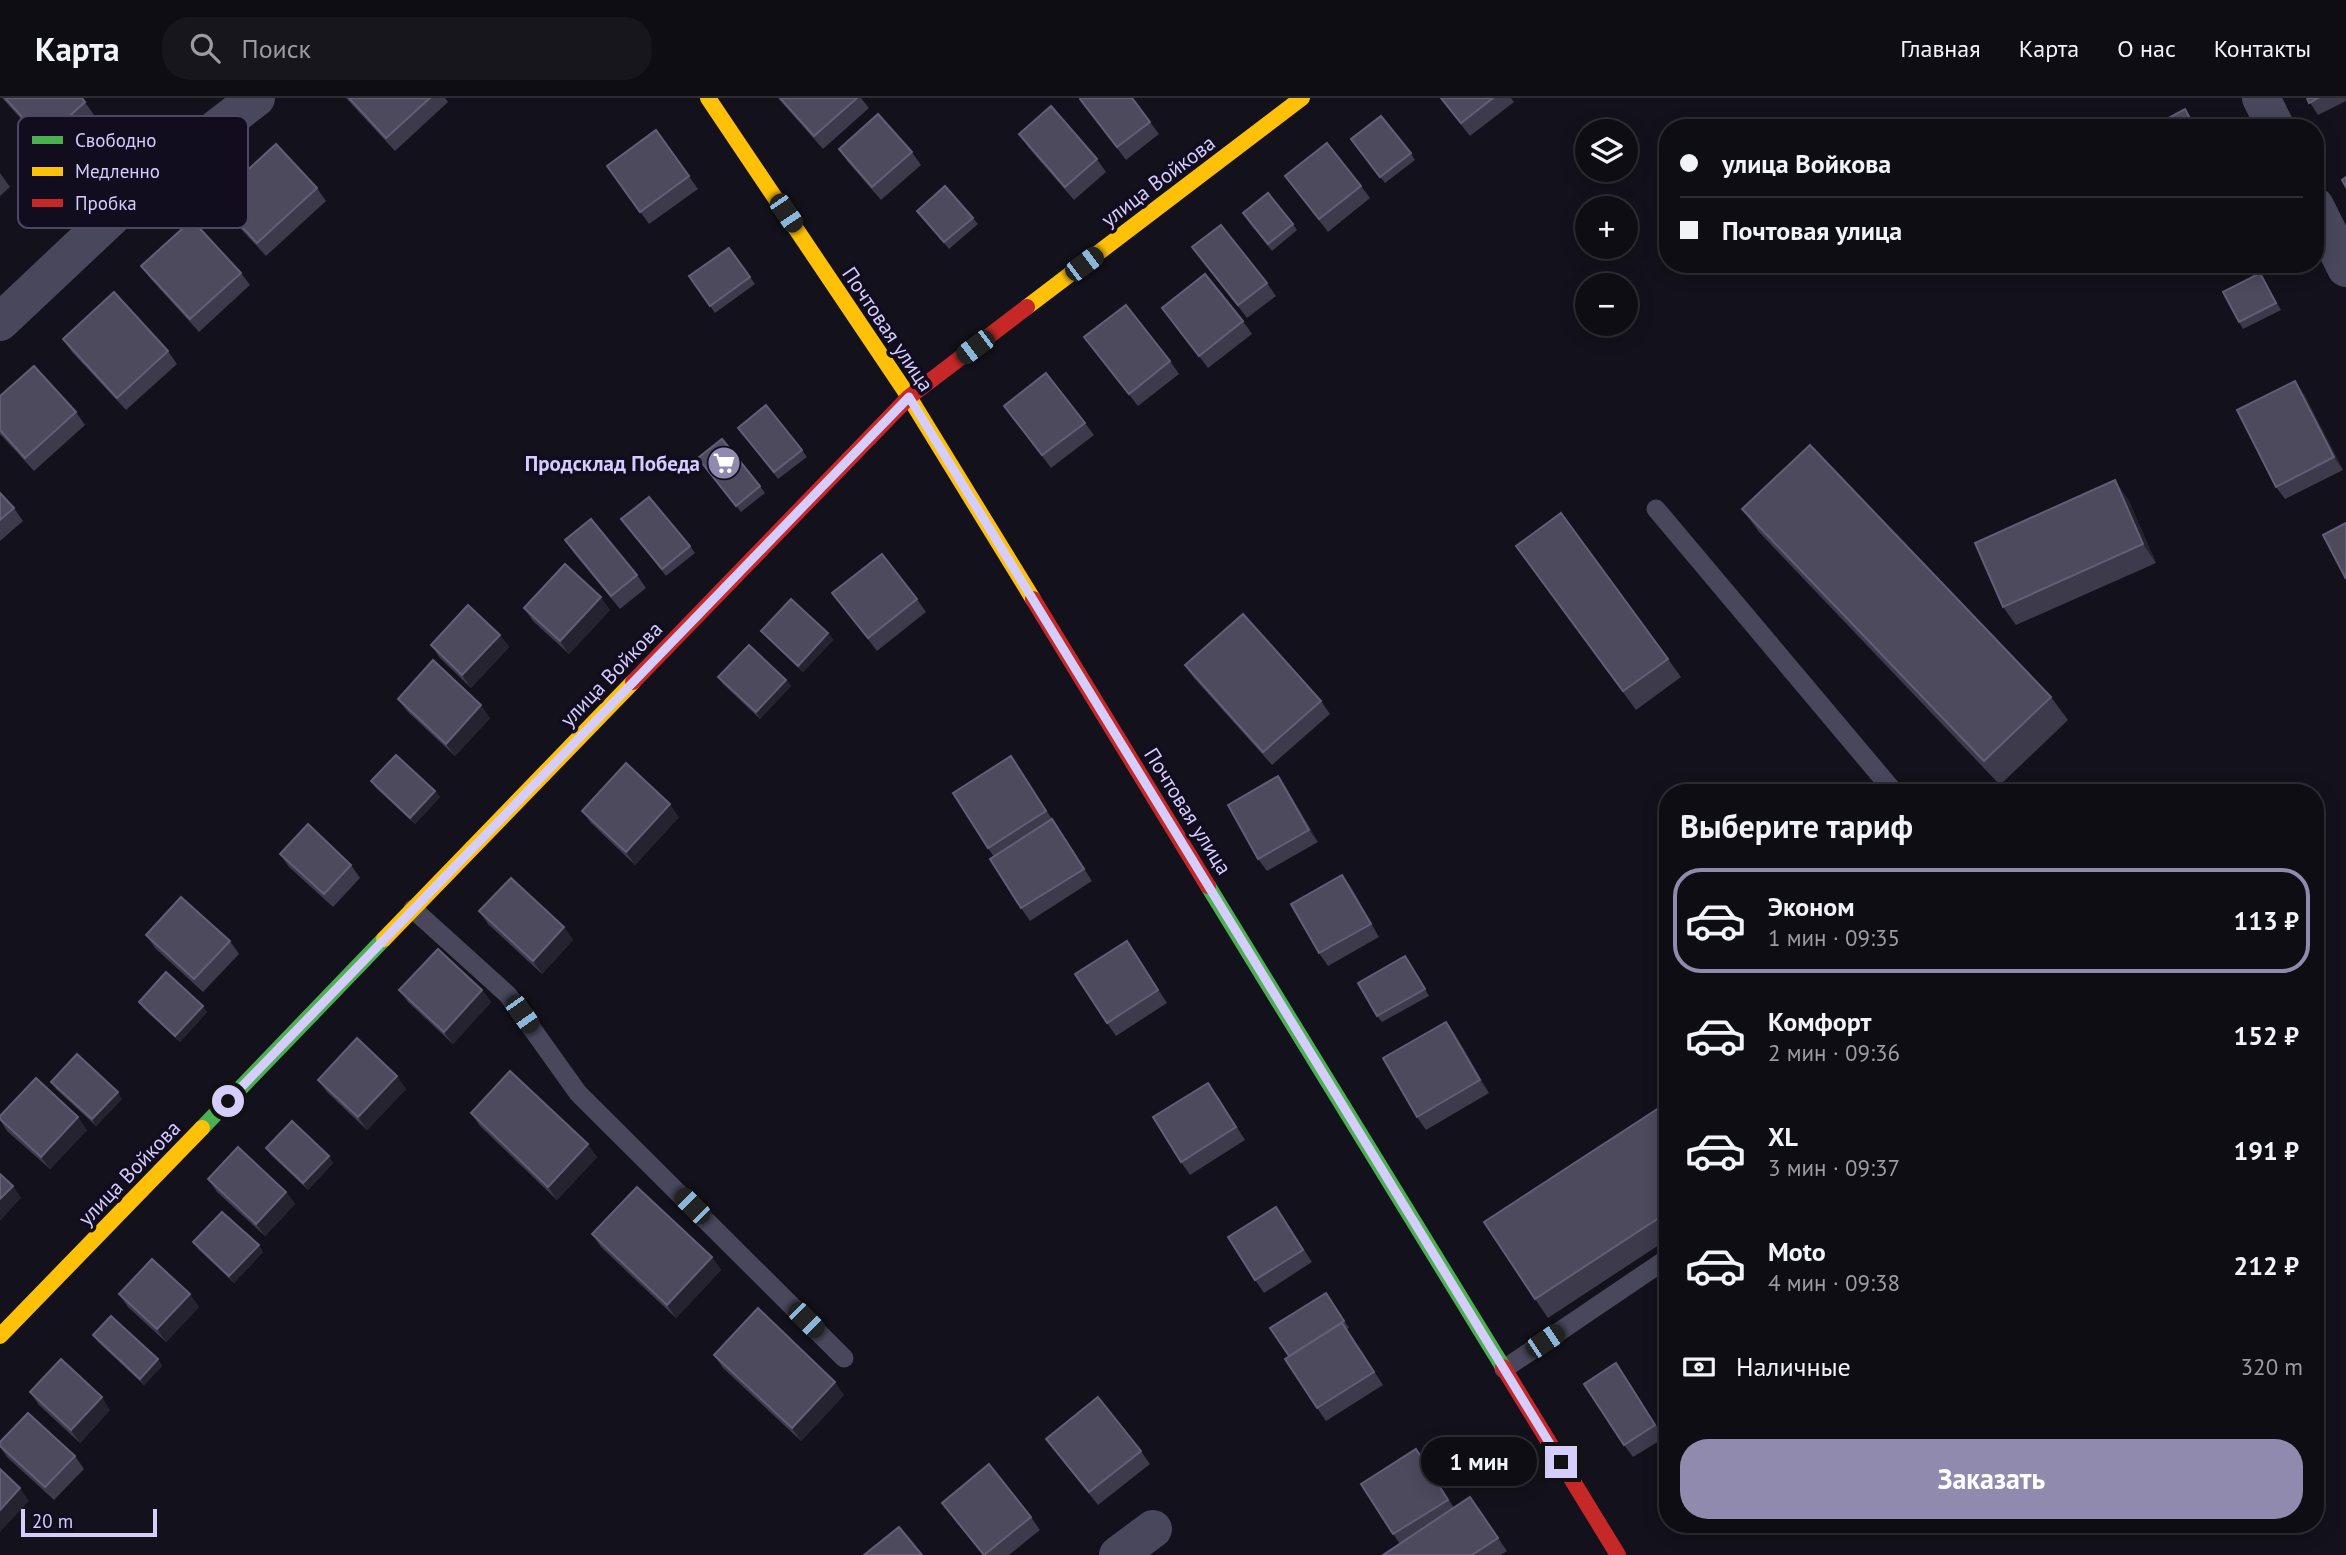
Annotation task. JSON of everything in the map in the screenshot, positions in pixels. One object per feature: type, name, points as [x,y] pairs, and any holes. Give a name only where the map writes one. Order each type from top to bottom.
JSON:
[{"type":"main road","name":"Почтовая улица","points":[[708,98],[909,397],[1618,1555]]},
{"type":"main road","name":"улица Войкова","points":[[0,1336],[909,397],[1302,98]]},
{"type":"street","points":[[233,116],[256,98]]},
{"type":"street","points":[[2261,98],[2272,119]]},
{"type":"street","points":[[2324,224],[2346,268]]},
{"type":"street","points":[[0,322],[100,228]]},
{"type":"street","points":[[1118,1555],[1153,1529]]},
{"type":"lane","points":[[1656,509],[1887,784]]},
{"type":"lane","points":[[413,909],[508,995],[578,1093],[844,1358]]},
{"type":"lane","points":[[1504,1369],[1659,1264]]},
{"type":"building","points":[[5,98],[82,98],[85,102],[70,116],[21,116]]},
{"type":"building","points":[[349,98],[430,98],[386,138]]},
{"type":"building","points":[[780,98],[857,98],[814,136]]},
{"type":"building","points":[[1081,98],[1132,98],[1150,122],[1117,147]]},
{"type":"building","points":[[1441,98],[1493,98],[1461,123]]},
{"type":"building","points":[[1051,106],[1097,159],[1065,187],[1019,134]]},
{"type":"building","points":[[2185,109],[2190,119],[2167,119]]},
{"type":"building","points":[[878,114],[912,152],[872,187],[839,149]]},
{"type":"building","points":[[1381,116],[1411,153],[1380,177],[1351,139]]},
{"type":"building","points":[[656,130],[689,176],[640,212],[607,166]]},
{"type":"building","points":[[1327,143],[1361,186],[1319,219],[1285,176]]},
{"type":"building","points":[[276,144],[317,188],[257,243],[243,228],[248,228],[248,170]]},
{"type":"building","points":[[945,186],[973,218],[944,242],[917,211]]},
{"type":"building","points":[[1268,193],[1293,224],[1268,244],[1243,213]]},
{"type":"building","points":[[1221,225],[1267,283],[1238,305],[1192,247]]},
{"type":"building","points":[[183,228],[199,228],[241,273],[190,319],[141,266]]},
{"type":"building","points":[[729,248],[750,277],[710,306],[689,276]]},
{"type":"building","points":[[2260,273],[2276,303],[2239,322],[2223,292]]},
{"type":"building","points":[[1205,274],[1243,321],[1199,356],[1162,308]]},
{"type":"building","points":[[114,292],[168,351],[117,398],[63,339]]},
{"type":"building","points":[[1126,305],[1170,361],[1129,394],[1084,337]]},
{"type":"building","points":[[34,366],[76,412],[25,458],[0,430],[0,396]]},
{"type":"building","points":[[1046,373],[1085,423],[1042,455],[1004,406]]},
{"type":"building","points":[[2295,381],[2334,457],[2276,487],[2237,410]]},
{"type":"building","points":[[766,405],[802,450],[774,472],[738,428]]},
{"type":"building","points":[[722,439],[760,486],[736,506],[698,458]]},
{"type":"building","points":[[1810,445],[2051,697],[1984,761],[1742,509]]},
{"type":"building","points":[[2115,480],[2143,544],[2003,607],[1975,543]]},
{"type":"building","points":[[0,493],[14,508],[0,520]]},
{"type":"building","points":[[649,497],[690,546],[662,569],[621,519]]},
{"type":"building","points":[[1561,513],[1668,659],[1623,691],[1516,546]]},
{"type":"building","points":[[591,519],[637,575],[611,596],[565,540]]},
{"type":"building","points":[[2346,523],[2346,579],[2323,535]]},
{"type":"building","points":[[882,554],[917,599],[868,638],[832,593]]},
{"type":"building","points":[[565,564],[601,597],[560,641],[524,608]]},
{"type":"building","points":[[791,599],[828,633],[798,666],[761,631]]},
{"type":"building","points":[[468,605],[500,635],[462,675],[431,645]]},
{"type":"building","points":[[1243,614],[1321,701],[1263,752],[1185,665]]},
{"type":"building","points":[[749,645],[786,680],[756,712],[718,677]]},
{"type":"building","points":[[433,660],[481,705],[446,744],[398,699]]},
{"type":"building","points":[[396,755],[435,791],[410,818],[371,781]]},
{"type":"building","points":[[1011,756],[1046,811],[988,848],[953,793]]},
{"type":"building","points":[[626,763],[670,804],[626,852],[582,811]]},
{"type":"building","points":[[1278,776],[1309,830],[1258,859],[1228,805]]},
{"type":"building","points":[[1052,819],[1084,869],[1021,908],[990,859]]},
{"type":"building","points":[[308,824],[351,865],[324,894],[280,854]]},
{"type":"building","points":[[1342,875],[1371,924],[1319,953],[1291,904]]},
{"type":"building","points":[[511,878],[564,927],[533,961],[479,911]]},
{"type":"building","points":[[181,897],[230,941],[194,979],[146,935]]},
{"type":"building","points":[[1127,941],[1158,990],[1107,1023],[1075,974]]},
{"type":"building","points":[[438,949],[482,990],[444,1032],[399,990]]},
{"type":"building","points":[[1405,956],[1425,989],[1377,1016],[1358,983]]},
{"type":"building","points":[[166,972],[203,1006],[175,1036],[139,1002]]},
{"type":"building","points":[[1446,1022],[1480,1080],[1417,1117],[1383,1058]]},
{"type":"building","points":[[357,1038],[397,1076],[358,1117],[318,1080]]},
{"type":"building","points":[[77,1054],[118,1092],[92,1119],[51,1082]]},
{"type":"building","points":[[510,1071],[588,1144],[548,1187],[471,1113]]},
{"type":"building","points":[[36,1078],[78,1117],[41,1157],[0,1119]]},
{"type":"building","points":[[1208,1083],[1236,1127],[1181,1162],[1153,1117]]},
{"type":"building","points":[[1659,1108],[1659,1218],[1535,1299],[1484,1222]]},
{"type":"building","points":[[292,1121],[329,1156],[303,1183],[266,1148]]},
{"type":"building","points":[[238,1147],[286,1192],[256,1224],[208,1179]]},
{"type":"building","points":[[0,1174],[13,1186],[0,1199]]},
{"type":"building","points":[[637,1187],[712,1257],[667,1305],[592,1234]]},
{"type":"building","points":[[1276,1207],[1303,1250],[1255,1280],[1228,1237]]},
{"type":"building","points":[[222,1212],[259,1245],[229,1276],[193,1242]]},
{"type":"building","points":[[152,1259],[190,1294],[157,1329],[119,1294]]},
{"type":"building","points":[[1326,1293],[1344,1321],[1289,1356],[1270,1328]]},
{"type":"building","points":[[758,1308],[835,1382],[792,1428],[714,1355]]},
{"type":"building","points":[[111,1316],[158,1359],[140,1379],[93,1335]]},
{"type":"building","points":[[1342,1323],[1374,1372],[1317,1408],[1285,1359]]},
{"type":"building","points":[[61,1359],[102,1397],[71,1430],[30,1392]]},
{"type":"building","points":[[1616,1363],[1655,1425],[1624,1445],[1584,1384]]},
{"type":"building","points":[[1098,1397],[1141,1451],[1089,1492],[1046,1439]]},
{"type":"building","points":[[28,1413],[75,1456],[45,1487],[0,1446],[0,1442]]},
{"type":"building","points":[[1416,1449],[1448,1500],[1393,1534],[1361,1484]]},
{"type":"building","points":[[989,1464],[1031,1517],[984,1555],[942,1503]]},
{"type":"building","points":[[0,1469],[20,1488],[0,1510]]},
{"type":"building","points":[[1470,1497],[1498,1538],[1472,1555],[1383,1555]]},
{"type":"building","points":[[899,1527],[922,1555],[864,1555]]},
{"type":"traffic: fast","points":[[1208,886],[1503,1367]]},
{"type":"traffic: fast","points":[[202,1128],[384,939]]},
{"type":"traffic: slow","points":[[708,98],[909,397],[1033,599]]},
{"type":"traffic: slow","points":[[1027,307],[1302,98]]},
{"type":"traffic: slow","points":[[384,939],[633,682]]},
{"type":"traffic: slow","points":[[0,1336],[202,1128]]},
{"type":"traffic: jam","points":[[633,682],[909,397],[1027,307]]},
{"type":"traffic: jam","points":[[1033,599],[1208,886]]},
{"type":"traffic: jam","points":[[1503,1367],[1618,1555]]},
{"type":"place","name":"Продсклад Победа","points":[[724,463]]},
{"type":"route","points":[[228,1101],[909,397],[1561,1462]]}]
